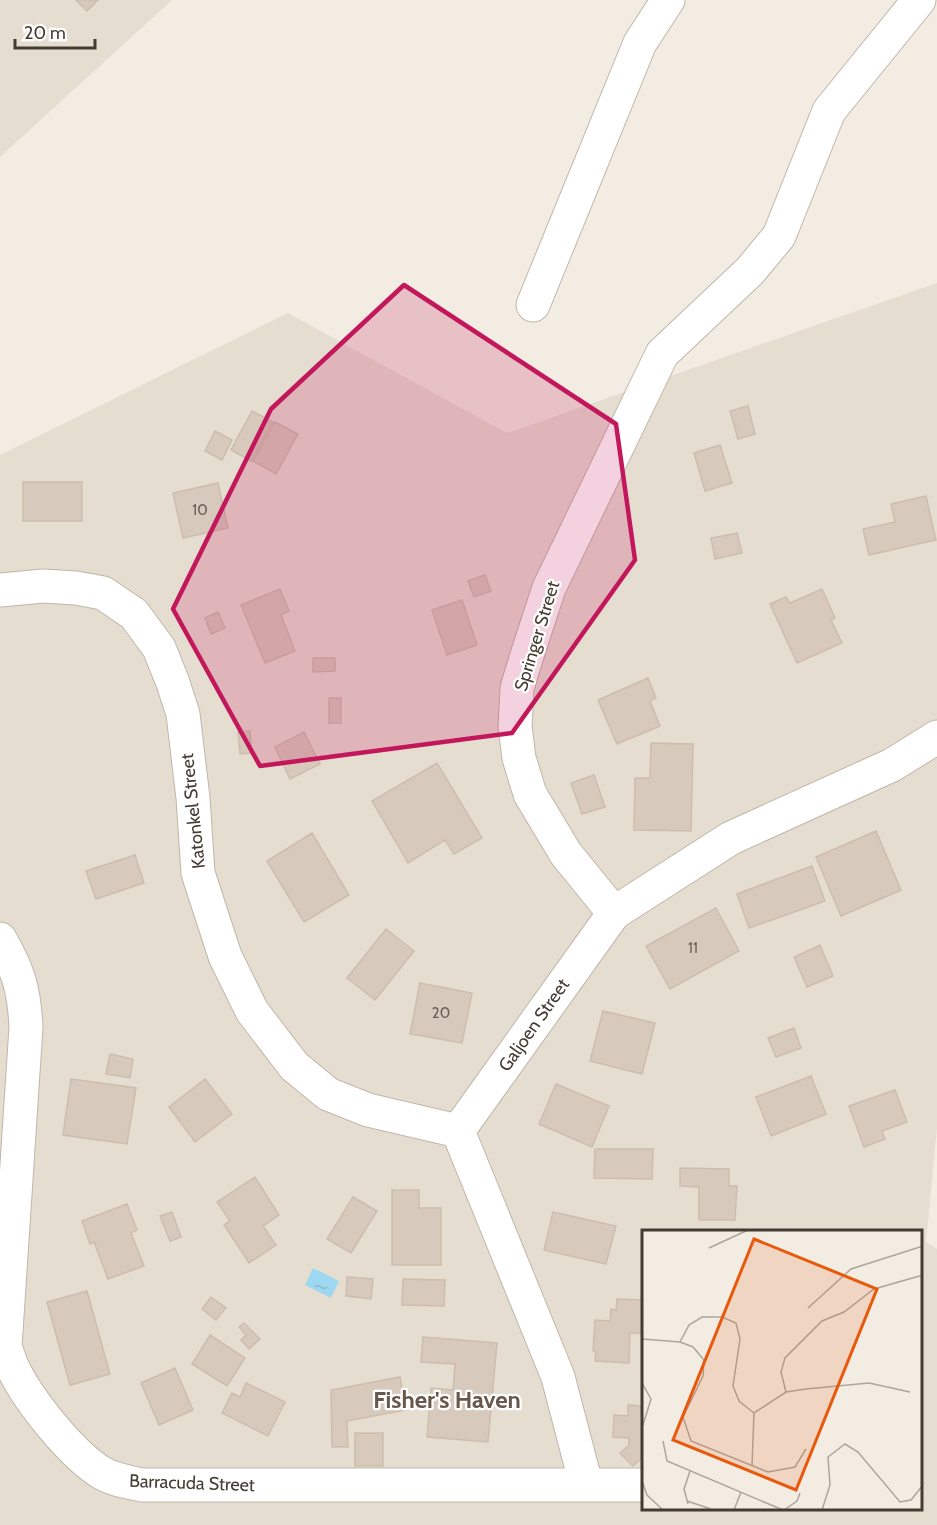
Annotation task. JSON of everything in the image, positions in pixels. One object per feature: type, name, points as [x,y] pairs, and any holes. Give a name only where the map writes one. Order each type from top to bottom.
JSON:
[{"type":"street","points":[[533,305],[640,43],[668,0]]},
{"type":"street","name":"Springer Street","points":[[614,913],[566,854],[530,794],[519,758],[515,727],[517,688],[549,588],[662,354],[750,271],[779,236],[829,111],[919,0]]},
{"type":"street","name":"Katonkel Street","points":[[0,590],[43,586],[76,588],[103,593],[134,614],[159,648],[183,714],[193,798],[198,873],[225,956],[252,1011],[294,1066],[328,1094],[368,1110],[458,1131]]},
{"type":"street","name":"Galjoen Street","points":[[458,1131],[614,913],[731,838],[892,765],[937,737]]},
{"type":"street","name":"Barracuda Street","points":[[0,939],[15,965],[24,999],[26,1027],[5,1347],[13,1369],[31,1398],[49,1422],[85,1461],[104,1474],[121,1481],[142,1485],[642,1485]]},
{"type":"street","points":[[458,1131],[558,1377],[586,1484]]},
{"type":"highlighted area","points":[[404,285],[616,424],[635,560],[512,733],[260,766],[173,609],[271,409]]},
{"type":"shaded area","points":[[0,0],[172,0],[0,157]]},
{"type":"shaded area","points":[[937,283],[937,1128],[926,1242],[937,1249],[937,1525],[0,1525],[0,455],[288,313],[507,433]]},
{"type":"water","points":[[313,1268],[339,1281],[331,1298],[305,1285]]},
{"type":"building","points":[[76,0],[98,0],[87,11]]},
{"type":"building","points":[[748,406],[755,434],[738,439],[730,411]]},
{"type":"building","points":[[252,411],[273,422],[251,461],[231,450]]},
{"type":"building","points":[[275,422],[298,434],[276,474],[253,461]]},
{"type":"building","points":[[215,431],[232,440],[222,460],[205,451]]},
{"type":"building","points":[[720,445],[732,483],[705,491],[694,453]]},
{"type":"building","points":[[23,482],[82,482],[82,521],[23,521]]},
{"type":"building","points":[[218,483],[228,528],[183,538],[173,493]]},
{"type":"building","points":[[926,496],[936,540],[869,555],[863,529],[895,522],[891,504]]},
{"type":"building","points":[[737,533],[742,553],[715,559],[711,538]]},
{"type":"building","points":[[485,575],[491,591],[474,597],[468,581]]},
{"type":"building","points":[[280,589],[289,611],[281,615],[295,651],[265,663],[241,605]]},
{"type":"building","points":[[822,589],[835,618],[831,620],[842,643],[797,663],[770,604],[786,597],[790,603]]},
{"type":"building","points":[[462,600],[477,645],[447,655],[432,610]]},
{"type":"building","points":[[218,612],[225,628],[211,634],[205,618]]},
{"type":"building","points":[[313,658],[335,658],[335,671],[313,672]]},
{"type":"building","points":[[648,678],[656,698],[650,701],[660,726],[617,744],[598,700]]},
{"type":"building","points":[[329,698],[341,698],[341,723],[329,723]]},
{"type":"building","points":[[250,731],[252,753],[240,754],[238,732]]},
{"type":"building","points":[[304,732],[320,764],[290,779],[275,747]]},
{"type":"building","points":[[651,743],[693,744],[691,831],[634,830],[635,778],[650,778]]},
{"type":"building","points":[[437,763],[482,838],[454,854],[445,840],[408,863],[372,801]]},
{"type":"building","points":[[594,775],[605,807],[582,814],[571,783]]},
{"type":"building","points":[[876,831],[901,890],[841,916],[816,857]]},
{"type":"building","points":[[312,833],[349,895],[304,922],[267,861]]},
{"type":"building","points":[[135,855],[144,883],[96,899],[86,871]]},
{"type":"building","points":[[812,866],[825,901],[749,928],[737,894]]},
{"type":"building","points":[[716,908],[739,951],[670,989],[646,946]]},
{"type":"building","points":[[386,929],[414,951],[375,1000],[347,978]]},
{"type":"building","points":[[820,945],[833,976],[807,987],[794,957]]},
{"type":"building","points":[[420,983],[472,993],[462,1043],[410,1034]]},
{"type":"building","points":[[603,1011],[655,1023],[642,1074],[590,1061]]},
{"type":"building","points":[[794,1028],[801,1048],[776,1057],[768,1038]]},
{"type":"building","points":[[110,1054],[133,1059],[130,1078],[106,1074]]},
{"type":"building","points":[[811,1076],[826,1114],[771,1136],[756,1097]]},
{"type":"building","points":[[71,1079],[136,1088],[127,1144],[63,1135]]},
{"type":"building","points":[[205,1079],[232,1114],[195,1142],[169,1107]]},
{"type":"building","points":[[556,1084],[609,1106],[592,1147],[539,1124]]},
{"type":"building","points":[[895,1090],[907,1122],[882,1131],[885,1139],[864,1147],[849,1106]]},
{"type":"building","points":[[595,1149],[653,1149],[652,1179],[594,1178]]},
{"type":"building","points":[[680,1168],[729,1169],[729,1186],[737,1186],[735,1220],[699,1220],[699,1187],[680,1186]]},
{"type":"building","points":[[255,1177],[279,1215],[263,1226],[276,1245],[249,1263],[224,1225],[230,1221],[217,1202]]},
{"type":"building","points":[[392,1190],[419,1190],[419,1208],[441,1208],[441,1265],[392,1265]]},
{"type":"building","points":[[353,1197],[377,1211],[351,1253],[327,1239]]},
{"type":"building","points":[[127,1204],[137,1230],[131,1233],[144,1266],[108,1279],[94,1242],[90,1244],[82,1221]]},
{"type":"building","points":[[172,1212],[181,1237],[170,1241],[160,1216]]},
{"type":"building","points":[[553,1212],[616,1226],[606,1264],[544,1250]]},
{"type":"building","points":[[347,1277],[373,1279],[371,1299],[346,1296]]},
{"type":"building","points":[[403,1279],[445,1280],[444,1306],[402,1305]]},
{"type":"building","points":[[87,1291],[110,1374],[70,1385],[47,1302]]},
{"type":"building","points":[[211,1297],[226,1308],[216,1320],[202,1309]]},
{"type":"building","points":[[617,1299],[642,1300],[642,1333],[630,1333],[629,1363],[595,1361],[596,1351],[593,1351],[595,1320],[610,1321],[611,1309],[616,1310]]},
{"type":"building","points":[[244,1323],[260,1339],[249,1349],[241,1340],[246,1335],[239,1327]]},
{"type":"building","points":[[210,1335],[245,1358],[227,1386],[192,1364]]},
{"type":"building","points":[[423,1337],[497,1343],[488,1442],[427,1437],[431,1388],[453,1390],[455,1364],[421,1362]]},
{"type":"building","points":[[175,1368],[193,1410],[159,1425],[141,1383]]},
{"type":"building","points":[[400,1377],[406,1410],[347,1421],[348,1447],[332,1447],[331,1390]]},
{"type":"building","points":[[246,1383],[285,1402],[268,1436],[222,1413],[232,1393],[240,1397]]},
{"type":"building","points":[[628,1405],[642,1406],[642,1458],[633,1466],[620,1453],[629,1445],[629,1438],[613,1437],[614,1415],[628,1416]]},
{"type":"building","points":[[355,1433],[383,1433],[383,1466],[355,1466]]},
{"type":"district","name":"Fisher's Haven","points":[[447,1400]]}]
